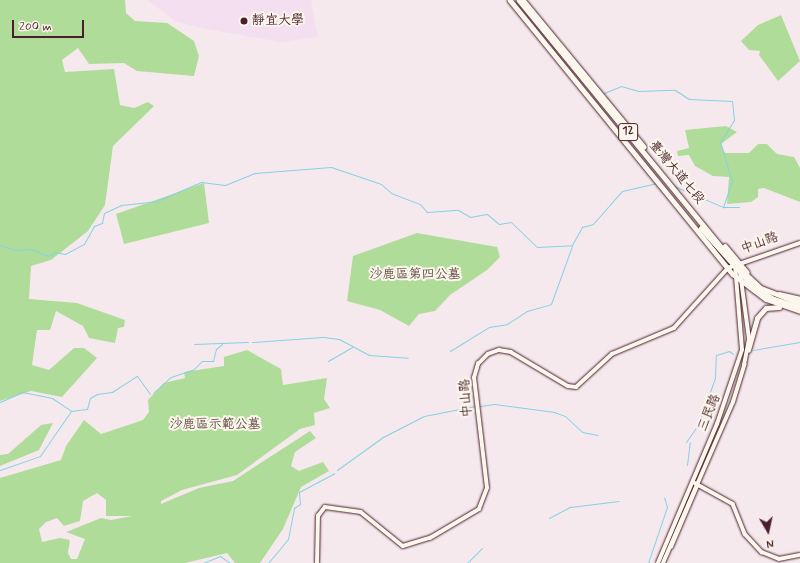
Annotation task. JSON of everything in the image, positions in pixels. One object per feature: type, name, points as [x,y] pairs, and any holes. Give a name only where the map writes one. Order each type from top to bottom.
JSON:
[{"type":"main road","name":"臺灣大道七段","points":[[510,0],[690,218],[734,266],[770,290],[800,299]]},
{"type":"main road","name":"臺灣大道七段","points":[[513,0],[734,266],[740,269],[768,292],[800,303]]},
{"type":"main road","name":"臺灣大道七段","points":[[519,0],[734,266],[733,274],[766,299],[800,311]]},
{"type":"main road","name":"臺灣大道七段","points":[[523,0],[741,275],[761,292],[800,307]]},
{"type":"main road","name":"臺灣大道七段","points":[[667,187],[690,218]]},
{"type":"main road","points":[[748,350],[757,318],[763,310],[773,306],[791,309]]},
{"type":"street","name":"中山路","points":[[317,563],[318,516],[325,507],[361,512],[403,546],[430,538],[479,509],[487,488],[474,378],[481,359],[504,350],[568,386],[576,388],[612,354],[674,328],[734,266],[800,243]]},
{"type":"street","name":"三民路","points":[[663,563],[722,425],[748,350],[740,269]]},
{"type":"street","name":"三民路","points":[[658,563],[717,424],[738,364],[743,333],[733,274]]},
{"type":"street","points":[[738,364],[744,365]]},
{"type":"street","points":[[717,424],[722,425]]},
{"type":"street","points":[[692,482],[697,483],[732,504],[745,534],[762,552],[779,559],[800,555]]},
{"type":"shaded area","name":"靜宜大學","points":[[147,0],[314,0],[311,2],[318,37],[281,42],[201,28],[175,21]]},
{"type":"green space","points":[[0,0],[125,0],[126,13],[135,21],[167,23],[194,41],[199,56],[194,76],[137,71],[124,63],[89,64],[78,48],[62,60],[65,72],[114,69],[120,105],[134,108],[148,102],[154,106],[113,146],[105,205],[88,231],[51,260],[31,266],[29,299],[77,303],[125,320],[124,327],[118,328],[115,343],[89,338],[83,326],[56,311],[50,330],[37,330],[32,365],[49,370],[74,348],[84,348],[97,358],[62,397],[31,391],[0,401]]},
{"type":"green space","points":[[781,15],[800,61],[778,81],[759,55],[760,51],[749,50],[741,41],[758,25]]},
{"type":"green space","points":[[726,126],[737,132],[721,144],[725,153],[749,153],[758,144],[767,144],[777,154],[794,157],[800,168],[800,202],[764,188],[758,189],[758,197],[751,202],[727,204],[729,177],[713,176],[695,166],[689,155],[678,156],[677,151],[689,148],[685,130]]},
{"type":"green space","points":[[204,183],[209,223],[124,244],[116,214]]},
{"type":"green space","name":"沙鹿區第四公墓","points":[[417,233],[497,247],[500,257],[487,270],[450,295],[435,311],[419,314],[409,326],[380,310],[347,301],[353,256]]},
{"type":"green space","name":"沙鹿區示範公墓","points":[[247,350],[281,369],[283,385],[327,378],[324,399],[330,408],[314,413],[315,425],[300,429],[237,475],[182,490],[161,501],[161,504],[199,488],[233,481],[310,431],[316,438],[295,452],[291,466],[299,471],[323,462],[329,471],[301,487],[283,529],[260,563],[235,563],[227,553],[185,563],[0,563],[0,478],[61,460],[66,446],[84,420],[101,434],[143,420],[149,412],[148,400],[164,383],[185,378],[184,372],[224,366],[224,357]],"holes":[[[97,493],[106,500],[106,516],[132,516],[111,520],[101,518],[66,532],[85,539],[77,559],[71,559],[68,553],[70,540],[60,538],[42,542],[39,529],[46,522],[57,518],[64,526],[80,521],[83,501]]]},
{"type":"green space","points":[[53,423],[39,450],[0,466],[0,455],[8,454],[41,425]]},
{"type":"waterway","points":[[604,93],[621,86],[638,91],[675,90],[689,99],[732,101],[734,120],[720,142],[732,181],[723,207],[739,207]]},
{"type":"waterway","points":[[0,245],[15,250],[31,249],[48,256],[55,252],[65,254],[84,244],[94,226],[102,223],[104,213],[121,205],[157,201],[201,182],[225,185],[255,173],[331,167],[381,184],[391,193],[420,204],[427,212],[458,210],[470,217],[487,214],[499,224],[511,222],[537,247],[572,245],[582,227],[593,224],[622,191],[657,183]]},
{"type":"waterway","points":[[674,186],[723,207]]},
{"type":"waterway","points":[[450,351],[489,327],[507,324],[527,311],[551,304],[572,246]]},
{"type":"waterway","points":[[252,342],[323,337],[339,339],[369,355],[408,358]]},
{"type":"waterway","points":[[194,344],[248,342]]},
{"type":"waterway","points":[[753,350],[800,342]]},
{"type":"waterway","points":[[153,393],[171,377],[194,369],[202,361],[213,361],[216,349],[222,344]]},
{"type":"waterway","points":[[328,361],[352,347]]},
{"type":"waterway","points":[[686,442],[698,425],[715,378],[716,355],[729,351],[733,354]]},
{"type":"waterway","points":[[0,470],[40,456],[71,411],[87,409],[90,398],[97,394],[112,392],[137,376],[150,394]]},
{"type":"waterway","points":[[0,402],[22,392],[52,398],[71,411]]},
{"type":"waterway","points":[[480,406],[494,404],[554,412],[565,416],[582,432],[598,435]]},
{"type":"waterway","points":[[337,470],[383,437],[424,416],[475,406]]},
{"type":"waterway","points":[[687,465],[690,442]]},
{"type":"waterway","points":[[268,563],[288,539],[294,508],[300,504],[299,492],[334,473]]},
{"type":"waterway","points":[[648,563],[667,507],[664,497]]},
{"type":"waterway","points":[[549,518],[570,507],[619,501]]},
{"type":"waterway","points":[[467,563],[482,548]]},
{"type":"waterway","points":[[203,563],[220,556],[230,563]]},
{"type":"place","name":"靜宜大學","points":[[244,21]]}]
